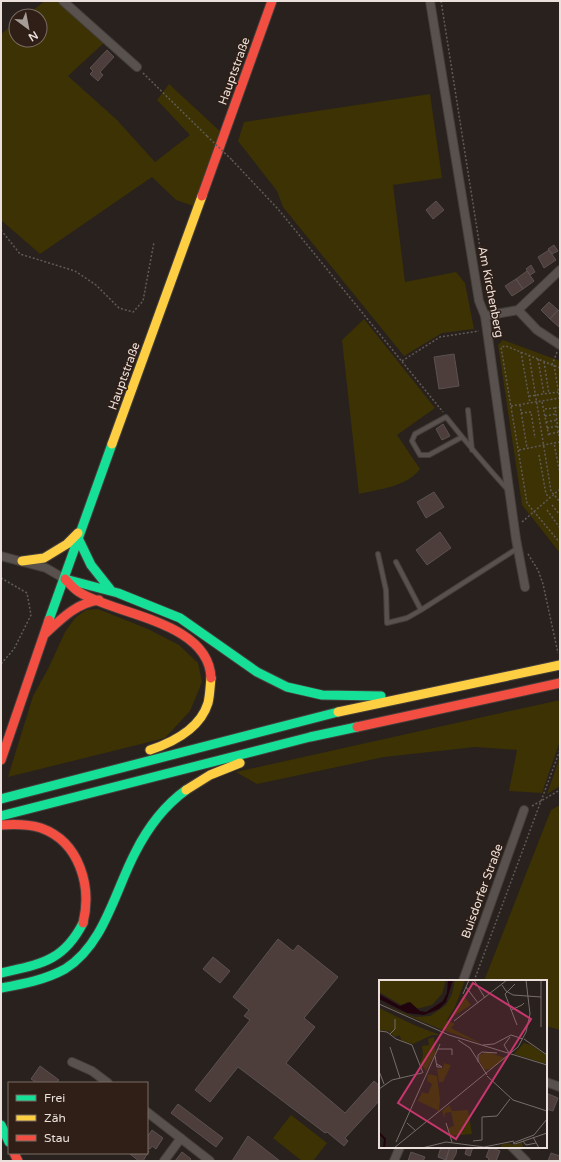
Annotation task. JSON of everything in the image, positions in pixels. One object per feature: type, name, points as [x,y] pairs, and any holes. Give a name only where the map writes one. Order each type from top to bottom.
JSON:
[{"type":"main road","name":"Hauptstraße","points":[[1,760],[65,579],[79,534],[272,1]]},
{"type":"main road","points":[[22,561],[44,558],[67,544],[79,534],[84,555],[98,578],[111,590]]},
{"type":"main road","points":[[65,579],[111,590],[172,614],[188,622],[242,663],[279,683],[302,691],[331,696],[412,696]]},
{"type":"main road","points":[[65,579],[80,593],[164,624],[180,632],[192,641],[202,653],[209,666],[212,678],[211,693],[206,708],[199,721],[186,734],[167,745],[139,753]]},
{"type":"main road","points":[[46,633],[67,614],[86,602],[99,600]]},
{"type":"main road","points":[[1,799],[90,774],[347,710],[559,662]]},
{"type":"main road","points":[[1,816],[310,737],[560,683]]},
{"type":"main road","points":[[3,989],[54,974],[72,964],[86,951],[106,919],[137,850],[152,825],[168,806],[187,790],[206,777],[247,760],[297,746],[310,737]]},
{"type":"main road","points":[[90,774],[112,761],[125,757]]},
{"type":"main road","points":[[1,825],[19,824],[35,827],[52,834],[67,846],[81,866],[85,877],[88,895],[86,912],[80,929],[75,939],[63,951],[48,960],[31,967],[2,972]]},
{"type":"main road","points":[[1,1125],[8,1140]]},
{"type":"street","points":[[63,1],[137,67]]},
{"type":"street","name":"Am Kirchenberg","points":[[430,1],[479,300],[485,316],[509,492],[525,588]]},
{"type":"street","points":[[485,316],[518,310],[560,270]]},
{"type":"street","points":[[518,310],[537,330],[560,345]]},
{"type":"street","points":[[1,556],[46,568],[65,579]]},
{"type":"street","name":"Buisdorfer Straße","points":[[463,980],[524,810]]},
{"type":"street","points":[[72,1062],[92,1071],[107,1082]]},
{"type":"street","points":[[547,1082],[560,1087]]},
{"type":"street","points":[[148,1113],[210,1161]]},
{"type":"street","points":[[164,1161],[181,1138]]},
{"type":"street","points":[[394,1161],[400,1148]]},
{"type":"street","points":[[513,1148],[526,1161]]},
{"type":"lane","points":[[468,410],[472,450]]},
{"type":"lane","points":[[462,437],[429,455],[420,454],[412,441],[415,434],[446,417],[462,437],[472,450],[509,492]]},
{"type":"lane","points":[[378,554],[386,590],[387,623],[407,618],[421,610],[518,548]]},
{"type":"lane","points":[[396,562],[421,610]]},
{"type":"path","points":[[441,1],[480,248]]},
{"type":"path","points":[[137,67],[232,160],[278,209],[446,417]]},
{"type":"path","points":[[1,230],[20,254],[75,271],[96,285],[119,308],[133,312],[143,301],[154,242]]},
{"type":"path","points":[[402,361],[440,337],[487,330]]},
{"type":"path","points":[[511,406],[560,399],[553,365],[560,345]]},
{"type":"path","points":[[560,368],[506,346],[501,347],[527,503],[560,543]]},
{"type":"path","points":[[521,352],[530,403]]},
{"type":"path","points":[[529,355],[551,491],[560,502]]},
{"type":"path","points":[[538,359],[544,394]]},
{"type":"path","points":[[544,361],[549,394]]},
{"type":"path","points":[[528,396],[558,392]]},
{"type":"path","points":[[542,401],[549,437]]},
{"type":"path","points":[[520,405],[527,448]]},
{"type":"path","points":[[544,410],[560,407]]},
{"type":"path","points":[[555,408],[559,436]]},
{"type":"path","points":[[521,413],[531,412],[535,438]]},
{"type":"path","points":[[545,416],[556,414]]},
{"type":"path","points":[[532,420],[539,419]]},
{"type":"path","points":[[546,422],[557,420]]},
{"type":"path","points":[[547,428],[558,426]]},
{"type":"path","points":[[548,434],[559,432]]},
{"type":"path","points":[[518,450],[560,442]]},
{"type":"path","points":[[554,443],[560,474]]},
{"type":"path","points":[[539,455],[546,494],[550,498]]},
{"type":"path","points":[[514,526],[520,524],[560,489]]},
{"type":"path","points":[[552,505],[560,515]]},
{"type":"path","points":[[547,510],[560,528]]},
{"type":"path","points":[[526,551],[538,570],[543,584],[559,662]]},
{"type":"path","points":[[1,578],[27,593],[31,615],[14,649],[1,664]]},
{"type":"path","points":[[474,980],[560,750]]},
{"type":"path","points":[[524,810],[560,790]]},
{"type":"shaded area","points":[[45,1],[62,1],[106,41],[68,76],[117,120],[155,162],[190,135],[157,100],[169,84],[223,134],[196,207],[176,200],[152,177],[40,254],[1,220],[1,34],[8,28],[8,48],[48,48],[48,8],[36,8]]},
{"type":"shaded area","points":[[430,94],[442,178],[393,185],[405,282],[456,272],[465,283],[474,329],[442,333],[404,356],[283,207],[277,191],[238,141],[244,122]]},
{"type":"shaded area","points":[[364,319],[435,408],[397,435],[420,469],[408,480],[400,484],[359,494],[342,340]]},
{"type":"shaded area","points":[[503,340],[560,361],[560,553],[522,505],[498,345]]},
{"type":"shaded area","points":[[98,609],[148,629],[179,645],[198,663],[202,682],[190,711],[165,738],[8,777],[33,696],[48,669],[65,632],[75,618],[86,610]]},
{"type":"shaded area","points":[[560,700],[560,741],[542,793],[509,791],[517,750],[475,747],[384,757],[257,784],[236,772]]},
{"type":"shaded area","points":[[560,756],[560,786],[547,794]]},
{"type":"shaded area","points":[[560,805],[560,1030],[547,1026],[547,980],[484,980],[551,810]]},
{"type":"shaded area","points":[[291,1115],[327,1143],[313,1161],[302,1161],[273,1138]]},
{"type":"building","points":[[107,50],[114,57],[100,72],[103,75],[98,81],[90,74],[93,71],[90,68]]},
{"type":"building","points":[[436,201],[444,210],[433,219],[426,210]]},
{"type":"building","points":[[554,245],[558,251],[552,254],[548,249]]},
{"type":"building","points":[[549,250],[556,260],[544,268],[538,257]]},
{"type":"building","points":[[531,265],[535,272],[530,275],[526,269]]},
{"type":"building","points":[[527,271],[534,281],[523,289],[516,279]]},
{"type":"building","points":[[516,279],[523,289],[512,296],[505,286]]},
{"type":"building","points":[[549,302],[558,310],[550,319],[541,310]]},
{"type":"building","points":[[558,310],[560,312],[559,327],[550,319]]},
{"type":"building","points":[[454,354],[459,386],[439,389],[434,357]]},
{"type":"building","points":[[443,424],[450,436],[442,440],[436,429]]},
{"type":"building","points":[[434,492],[444,507],[426,518],[417,502]]},
{"type":"building","points":[[440,532],[451,548],[427,565],[416,550]]},
{"type":"building","points":[[278,939],[293,951],[298,945],[338,977],[304,1018],[315,1027],[286,1063],[345,1113],[374,1081],[379,1085],[379,1101],[345,1138],[348,1141],[344,1146],[238,1067],[210,1102],[195,1090],[250,1020],[244,1016],[249,1010],[233,997]]},
{"type":"building","points":[[213,957],[230,971],[220,983],[203,969]]},
{"type":"building","points":[[40,1066],[59,1080],[57,1082],[36,1082],[31,1079]]},
{"type":"building","points":[[547,1093],[558,1098],[553,1111],[547,1109]]},
{"type":"building","points":[[178,1104],[223,1138],[216,1147],[171,1113]]},
{"type":"building","points":[[152,1130],[163,1138],[156,1149],[152,1146],[150,1149],[148,1148],[148,1136]]},
{"type":"building","points":[[248,1136],[280,1161],[232,1161]]},
{"type":"building","points":[[441,1148],[450,1148],[446,1160],[438,1157]]},
{"type":"building","points":[[450,1148],[457,1148],[456,1154],[452,1161],[445,1161]]},
{"type":"building","points":[[467,1148],[473,1148],[470,1156],[465,1154]]},
{"type":"building","points":[[490,1148],[500,1151],[496,1161],[488,1161],[489,1158],[486,1157]]},
{"type":"building","points":[[182,1152],[191,1159],[189,1161],[175,1161]]},
{"type":"building","points":[[411,1152],[425,1157],[423,1161],[408,1161]]},
{"type":"building","points":[[551,1153],[560,1156],[560,1161],[548,1161]]},
{"type":"building","points":[[130,1154],[147,1154],[143,1161],[139,1161]]},
{"type":"traffic: fast","points":[[49,620],[112,444]]},
{"type":"traffic: fast","points":[[78,538],[91,565],[110,589]]},
{"type":"traffic: fast","points":[[65,579],[118,593],[180,618],[257,672],[287,687],[322,695],[381,696]]},
{"type":"traffic: fast","points":[[1,799],[338,712]]},
{"type":"traffic: fast","points":[[1,816],[310,737],[357,727]]},
{"type":"traffic: fast","points":[[1,988],[50,976],[65,969],[78,959],[90,946],[99,932],[135,853],[145,835],[170,803],[186,790]]},
{"type":"traffic: fast","points":[[1,973],[39,964],[59,954],[75,936],[83,923]]},
{"type":"traffic: fast","points":[[1,1125],[8,1140]]},
{"type":"traffic: slow","points":[[112,444],[202,196]]},
{"type":"traffic: slow","points":[[22,561],[44,558],[67,544],[78,533]]},
{"type":"traffic: slow","points":[[338,712],[560,665]]},
{"type":"traffic: slow","points":[[150,750],[177,738],[199,720],[208,703],[211,678]]},
{"type":"traffic: slow","points":[[186,790],[210,775],[240,763]]},
{"type":"traffic: jam","points":[[202,196],[272,1]]},
{"type":"traffic: jam","points":[[65,579],[79,592],[95,600],[158,622],[178,632],[195,644],[206,659],[211,678]]},
{"type":"traffic: jam","points":[[46,633],[70,612],[84,604],[99,600]]},
{"type":"traffic: jam","points":[[1,760],[49,620]]},
{"type":"traffic: jam","points":[[357,727],[560,683]]},
{"type":"traffic: jam","points":[[1,825],[11,824],[41,828],[54,835],[65,844],[74,855],[80,867],[84,881],[86,895],[83,923]]},
{"type":"traffic: jam","points":[[14,1154],[18,1161]]}]
